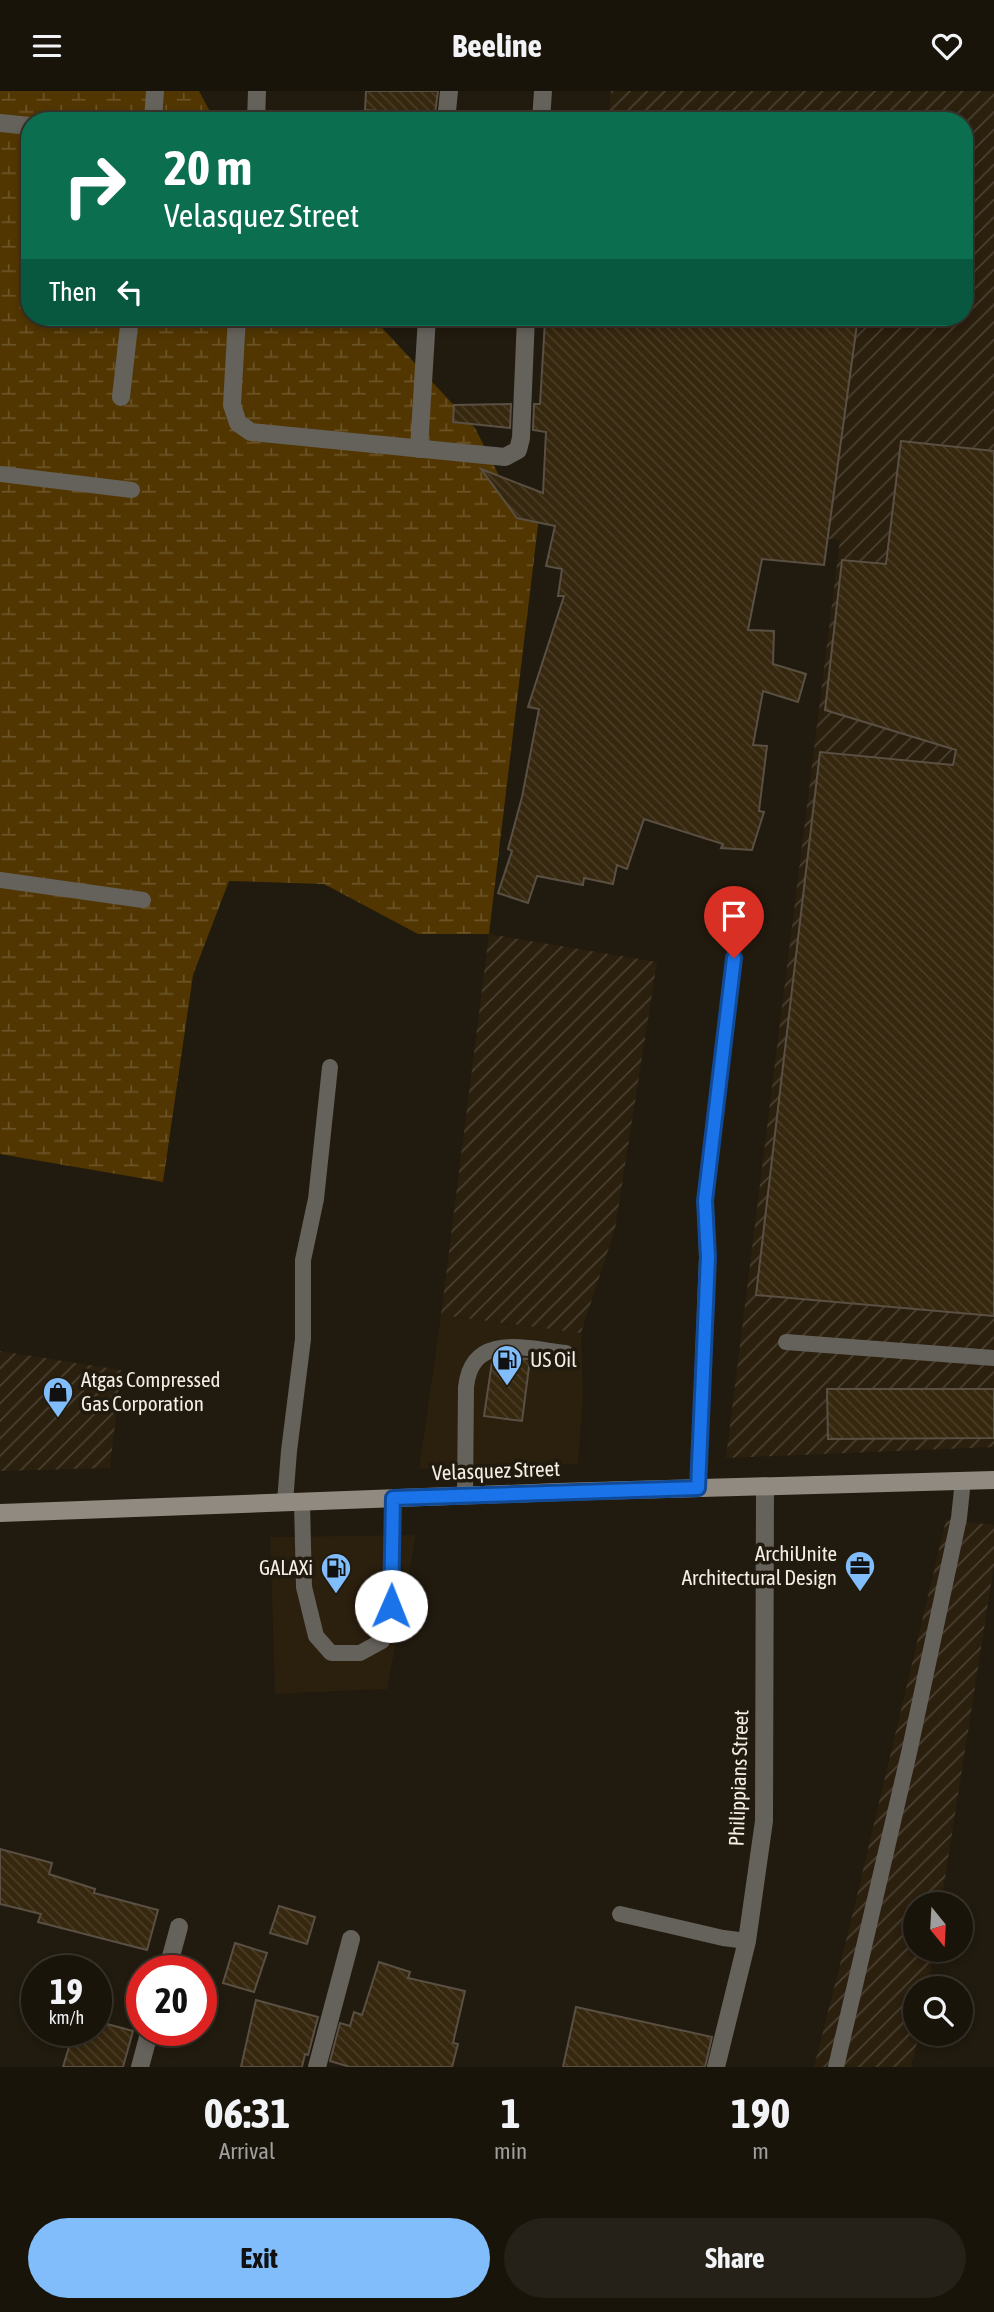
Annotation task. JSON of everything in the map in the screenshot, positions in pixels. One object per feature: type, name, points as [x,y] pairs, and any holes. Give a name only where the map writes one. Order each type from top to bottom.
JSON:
[{"type":"main road","name":"Velasquez Street","points":[[0,1513],[466,1495],[994,1480]]},
{"type":"street","points":[[154,112],[155,91]]},
{"type":"street","points":[[256,112],[257,91]]},
{"type":"street","points":[[447,112],[449,91]]},
{"type":"street","points":[[542,112],[543,91]]},
{"type":"street","points":[[0,124],[21,125]]},
{"type":"street","points":[[121,397],[129,326]]},
{"type":"street","points":[[236,326],[232,405],[238,422],[251,432],[505,457],[518,450],[521,438],[526,326]]},
{"type":"street","points":[[419,449],[426,326]]},
{"type":"street","name":"Philippians Street","points":[[716,2067],[747,1941],[764,1821],[765,1486]]},
{"type":"street","points":[[171,1955],[179,1927]]},
{"type":"street","points":[[317,2067],[351,1939]]},
{"type":"street","points":[[140,2067],[146,2046]]},
{"type":"lane","points":[[0,474],[132,490]]},
{"type":"lane","points":[[0,880],[143,900]]},
{"type":"lane","points":[[698,1488],[708,1257],[705,1201],[734,958]]},
{"type":"lane","points":[[330,1067],[316,1199],[303,1261],[303,1339],[289,1451],[304,1587],[316,1636],[331,1653],[360,1653],[382,1641],[391,1606],[393,1498]]},
{"type":"lane","points":[[786,1342],[994,1358]]},
{"type":"lane","points":[[466,1495],[466,1387],[468,1371],[477,1356],[500,1346],[566,1353]]},
{"type":"lane","points":[[836,2067],[909,1753],[959,1518],[963,1480]]},
{"type":"lane","points":[[620,1914],[747,1941]]},
{"type":"shaded area","points":[[611,91],[994,91],[994,1447],[726,1458],[840,540],[570,515],[588,326],[973,326],[973,112],[609,112]]},
{"type":"shaded area","points":[[489,934],[657,962],[615,1229],[581,1333],[441,1315]]},
{"type":"shaded area","points":[[441,1315],[581,1333],[583,1395],[578,1464],[419,1469]]},
{"type":"shaded area","name":"Atgas Compressed Gas Corporation","points":[[0,1351],[121,1370],[110,1468],[0,1471]]},
{"type":"shaded area","points":[[946,1520],[994,1525],[994,1565],[943,1892],[903,1892],[903,1962],[932,1962],[930,1976],[903,1976],[903,2046],[916,2046],[911,2067],[814,2067]]},
{"type":"shaded area","points":[[416,1535],[387,1689],[275,1694],[270,1537]]},
{"type":"green space","points":[[0,91],[199,91],[210,112],[21,112],[21,326],[380,326],[475,428],[518,513],[539,517],[489,934],[418,934],[324,884],[229,881],[193,975],[163,1182],[0,1154]]},
{"type":"building","points":[[366,91],[438,91],[435,112],[365,110]]},
{"type":"building","points":[[545,326],[857,326],[824,565],[762,559],[748,630],[774,631],[773,664],[806,674],[798,702],[763,691],[753,745],[767,746],[759,811],[764,812],[752,850],[721,848],[723,844],[644,819],[627,869],[617,865],[613,884],[584,878],[583,885],[537,876],[528,903],[498,893],[512,851],[508,849],[522,797],[539,709],[528,707],[564,596],[558,596],[562,569],[546,566],[555,526],[517,518],[481,469],[543,493],[546,432],[533,430],[534,404],[540,404]]},
{"type":"building","points":[[511,404],[510,428],[453,422],[454,405]]},
{"type":"building","points":[[901,441],[994,451],[994,1316],[756,1295],[820,752],[953,765],[956,750],[825,710],[842,560],[886,564]]},
{"type":"building","name":"US Oil","points":[[505,1358],[530,1359],[522,1421],[484,1416],[492,1362]]},
{"type":"building","points":[[827,1389],[994,1389],[994,1438],[828,1439]]},
{"type":"building","points":[[0,1849],[52,1863],[49,1874],[95,1889],[94,1893],[158,1910],[147,1950],[38,1922],[41,1914],[0,1904]]},
{"type":"building","points":[[279,1906],[315,1917],[307,1944],[270,1933]]},
{"type":"building","points":[[235,1943],[267,1953],[254,1992],[223,1983]]},
{"type":"building","points":[[379,1962],[410,1972],[408,1978],[465,1991],[453,2043],[458,2044],[452,2067],[350,2067],[330,2061],[340,2023],[350,2026],[354,2012],[362,2015]]},
{"type":"building","points":[[256,2000],[318,2017],[302,2067],[241,2067]]},
{"type":"building","points":[[576,2007],[712,2037],[705,2067],[563,2067]]},
{"type":"building","points":[[112,2025],[126,2029],[126,2046],[129,2046],[123,2067],[63,2067],[69,2046],[112,2046]]},
{"type":"place","name":"US Oil","points":[[507,1387]]},
{"type":"place","name":"Atgas Compressed Gas Corporation","points":[[58,1419]]},
{"type":"place","name":"ArchiUnite Architectural Design","points":[[860,1593]]},
{"type":"place","name":"GALAXi","points":[[336,1595]]},
{"type":"route","points":[[391,1606],[393,1498],[698,1488],[708,1257],[705,1201],[734,958]]}]
